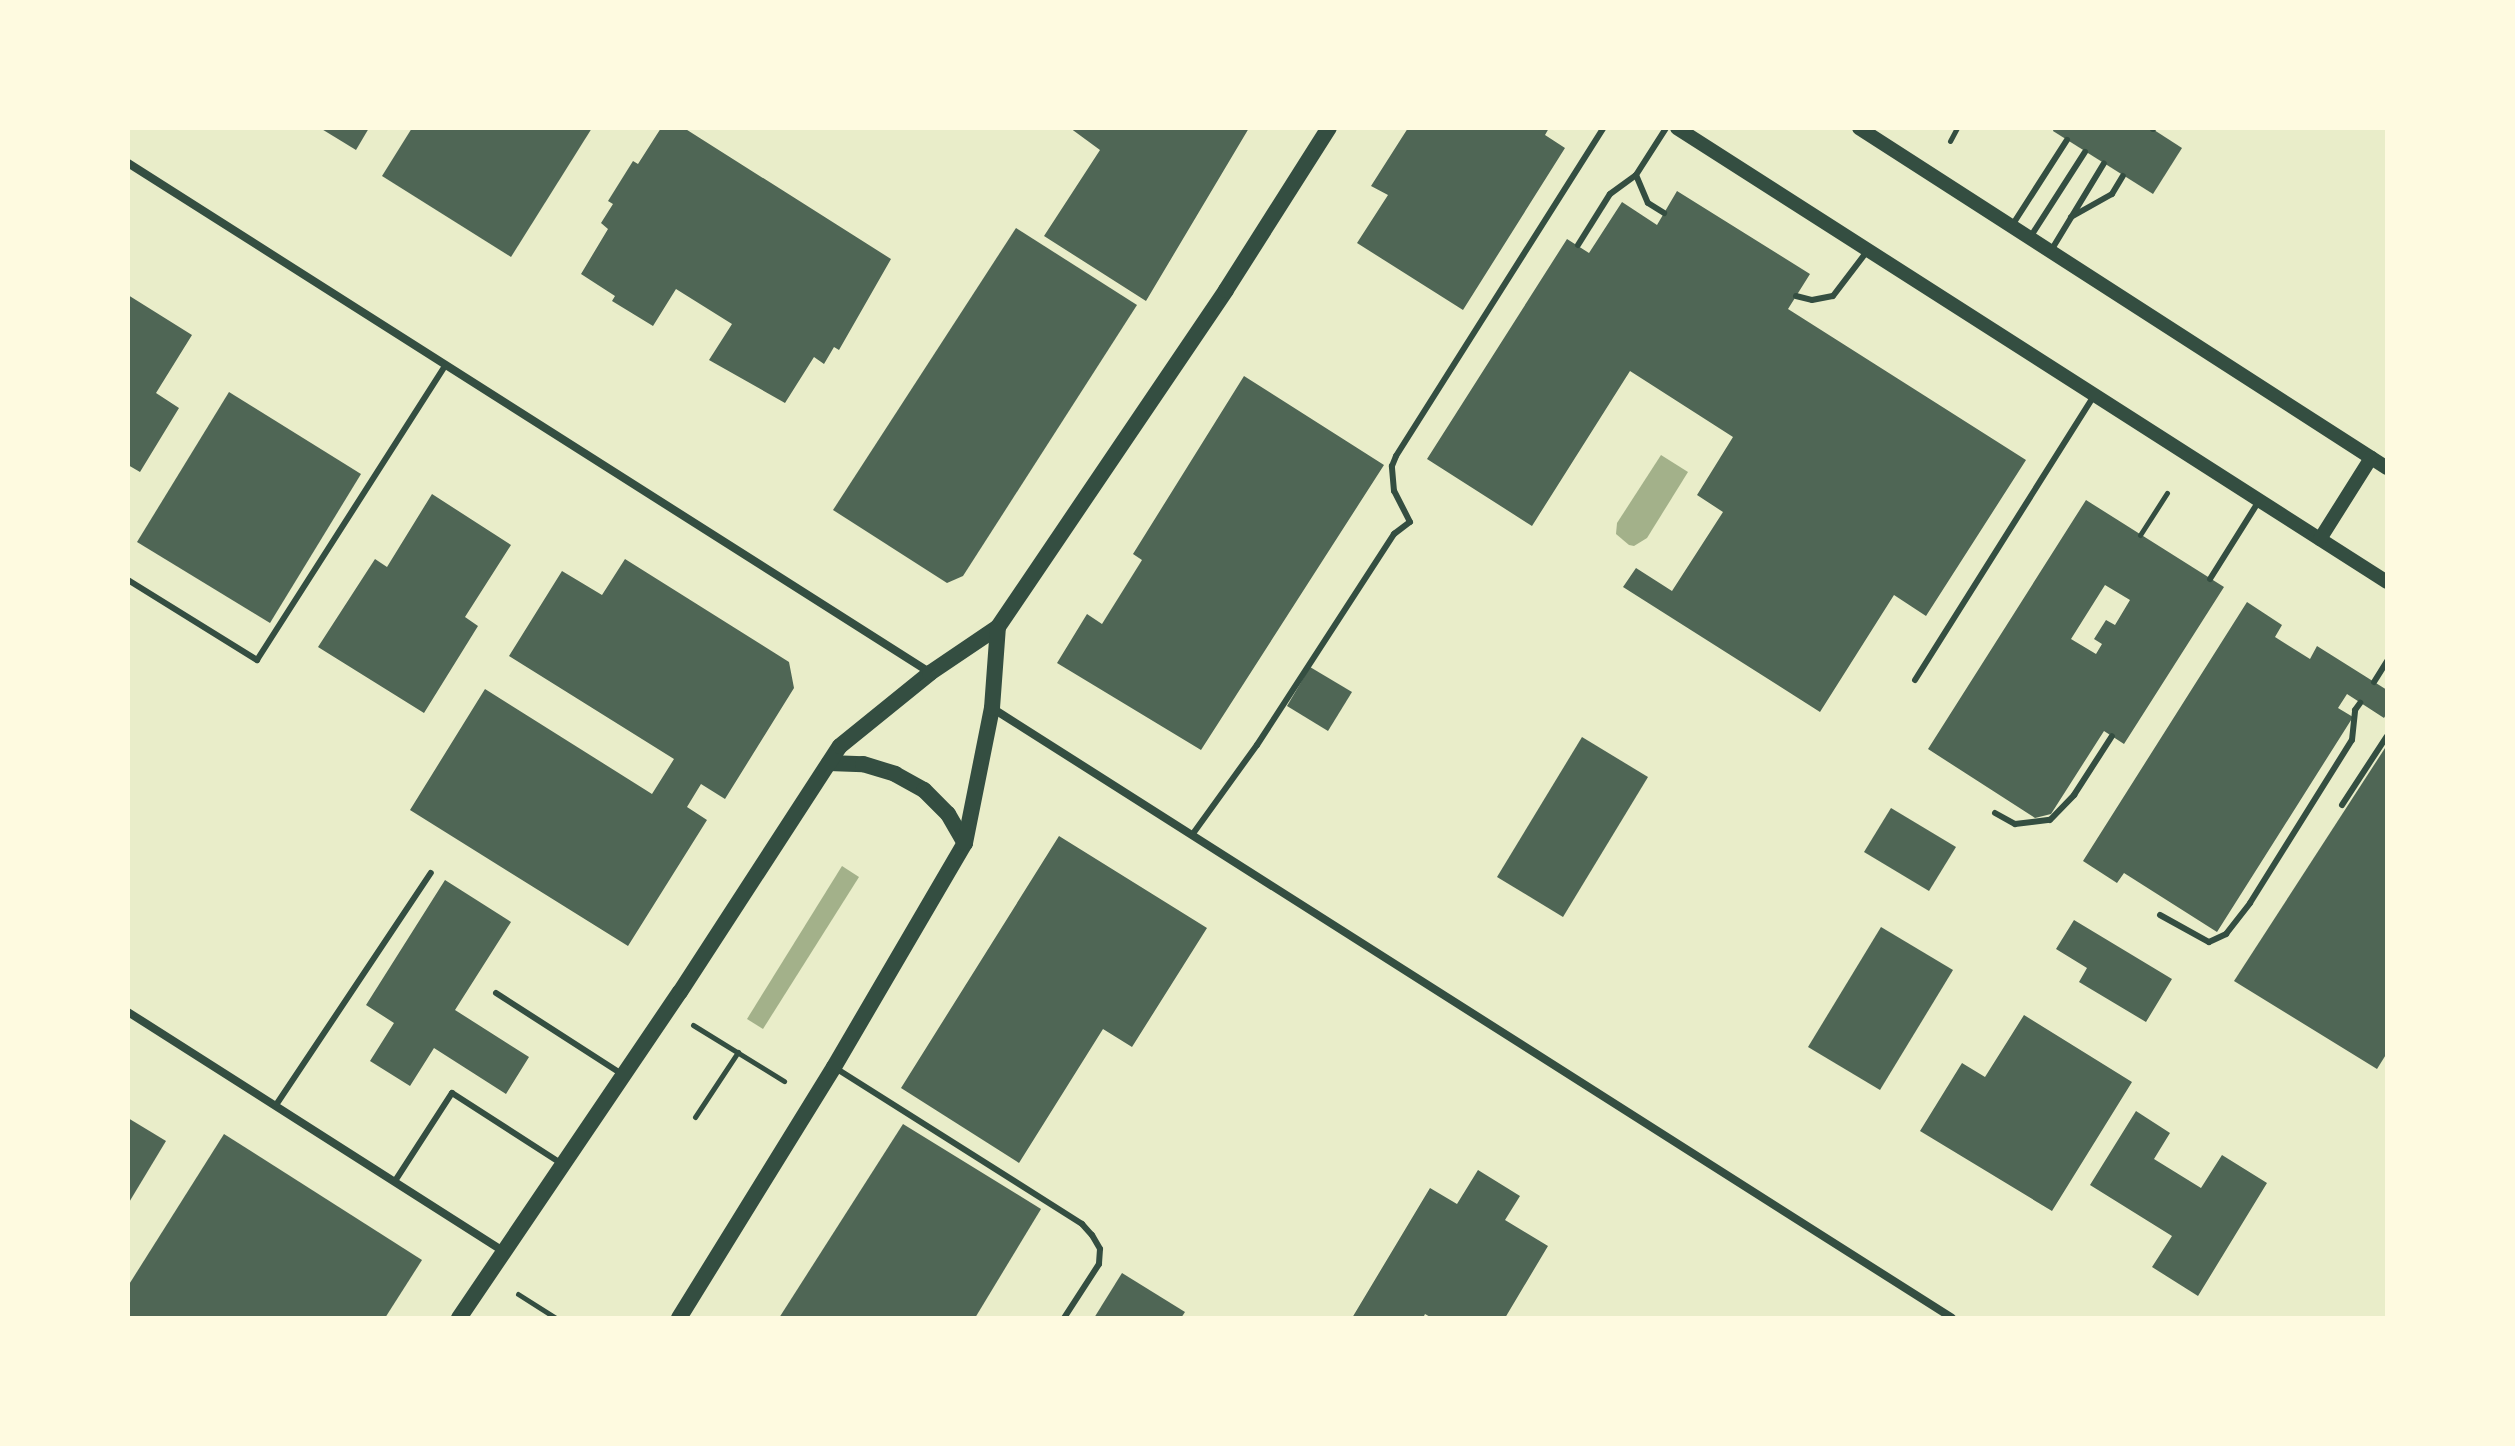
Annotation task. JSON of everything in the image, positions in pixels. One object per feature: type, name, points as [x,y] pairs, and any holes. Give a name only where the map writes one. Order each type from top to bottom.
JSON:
[{"type":"main road","points":[[459,1318],[840,746],[930,673],[998,627],[1226,290],[1329,128]]},
{"type":"main road","points":[[679,1318],[834,1067],[965,843],[992,708],[998,627]]},
{"type":"main road","points":[[829,763],[863,764],[895,774],[924,790],[948,814],[965,843]]},
{"type":"street","points":[[1677,128],[2387,582]]},
{"type":"street","points":[[1859,128],[2387,468]]},
{"type":"street","points":[[128,163],[930,673]]},
{"type":"street","points":[[2320,539],[2371,458]]},
{"type":"street","points":[[992,708],[1952,1318]]},
{"type":"street","points":[[128,1012],[502,1250]]},
{"type":"lane","points":[[1192,835],[1257,745],[1394,534],[1410,522],[1394,491],[1392,466],[1396,456],[1603,128]]},
{"type":"lane","points":[[1578,245],[1610,194],[1636,175],[1666,128]]},
{"type":"lane","points":[[2012,227],[2067,140]]},
{"type":"lane","points":[[2030,238],[2085,152]]},
{"type":"lane","points":[[2050,251],[2104,163]]},
{"type":"lane","points":[[1636,175],[1648,203],[1664,213]]},
{"type":"lane","points":[[2070,218],[2112,194],[2123,176]]},
{"type":"lane","points":[[1796,296],[1812,300],[1833,296],[1868,250]]},
{"type":"lane","points":[[128,580],[257,660],[445,366]]},
{"type":"lane","points":[[1915,680],[2094,396]]},
{"type":"lane","points":[[2210,579],[2259,501]]},
{"type":"lane","points":[[2374,682],[2387,661]]},
{"type":"lane","points":[[2160,915],[2209,942],[2226,934],[2250,903],[2352,740],[2355,710],[2360,703]]},
{"type":"lane","points":[[1995,813],[2015,824],[2050,820],[2074,795],[2112,736]]},
{"type":"lane","points":[[2342,805],[2387,736]]},
{"type":"lane","points":[[276,1105],[431,873]]},
{"type":"lane","points":[[496,993],[623,1075]]},
{"type":"lane","points":[[834,1067],[1082,1224],[1100,1249],[1099,1264],[1064,1318]]},
{"type":"lane","points":[[395,1181],[452,1093],[562,1164]]},
{"type":"path","points":[[1950,141],[1957,128]]},
{"type":"path","points":[[2140,535],[2167,493]]},
{"type":"path","points":[[699,1028],[784,1081]]},
{"type":"path","points":[[695,1117],[738,1052]]},
{"type":"path","points":[[518,1294],[556,1318]]},
{"type":"shaded area","points":[[1661,455],[1688,472],[1647,538],[1634,546],[1629,545],[1616,534],[1617,523]]},
{"type":"shaded area","points":[[842,866],[859,877],[763,1029],[747,1019]]},
{"type":"building","points":[[320,128],[369,128],[356,150]]},
{"type":"building","points":[[412,128],[592,128],[511,257],[382,176]]},
{"type":"building","points":[[661,128],[684,128],[891,259],[839,350],[834,347],[824,364],[814,357],[785,403],[709,360],[732,324],[676,289],[653,326],[612,301],[615,296],[581,274],[608,229],[601,223],[613,204],[608,201],[633,161],[638,164]]},
{"type":"building","points":[[1070,128],[1249,128],[1146,301],[1044,236],[1100,150]]},
{"type":"building","points":[[1408,128],[1549,128],[1545,135],[1565,148],[1463,310],[1357,243],[1388,195],[1371,186]]},
{"type":"building","points":[[2054,128],[2151,128],[2182,148],[2153,194],[2053,131]]},
{"type":"building","points":[[1677,191],[1810,274],[1788,309],[2026,460],[1926,616],[1894,595],[1820,712],[1623,587],[1636,568],[1672,591],[1723,512],[1697,495],[1733,437],[1630,371],[1532,526],[1427,459],[1567,239],[1589,253],[1622,202],[1657,225]]},
{"type":"building","points":[[1016,228],[1137,305],[963,576],[947,583],[833,510]]},
{"type":"building","points":[[128,295],[192,335],[156,393],[179,408],[140,472],[128,465]]},
{"type":"building","points":[[1244,376],[1384,465],[1201,750],[1057,663],[1087,614],[1102,624],[1142,560],[1133,554]]},
{"type":"building","points":[[229,392],[361,474],[270,623],[137,542]]},
{"type":"building","points":[[432,494],[511,545],[465,617],[478,626],[424,713],[318,647],[375,559],[387,567]]},
{"type":"building","points":[[2086,500],[2224,587],[2124,744],[2104,731],[2051,814],[2035,818],[1928,749]],"holes":[[[2105,585],[2130,600],[2115,625],[2106,620],[2094,639],[2102,644],[2096,654],[2071,639]]]},
{"type":"building","points":[[625,559],[789,662],[794,688],[725,799],[701,784],[687,807],[707,820],[628,946],[410,810],[485,689],[652,794],[674,759],[509,656],[562,571],[602,595]]},
{"type":"building","points":[[2247,602],[2282,625],[2275,637],[2310,659],[2317,646],[2387,690],[2387,713],[2384,718],[2347,694],[2338,708],[2353,717],[2217,932],[2124,873],[2117,883],[2083,861]]},
{"type":"building","points":[[1310,667],[1352,692],[1328,731],[1287,706]]},
{"type":"building","points":[[1582,737],[1648,777],[1563,917],[1497,877]]},
{"type":"building","points":[[2387,745],[2387,1053],[2377,1069],[2234,981]]},
{"type":"building","points":[[1891,808],[1956,847],[1929,891],[1864,852]]},
{"type":"building","points":[[1059,836],[1207,928],[1132,1047],[1103,1029],[1019,1163],[901,1088]]},
{"type":"building","points":[[445,880],[511,922],[455,1010],[529,1057],[506,1094],[434,1048],[410,1086],[370,1061],[394,1023],[366,1005]]},
{"type":"building","points":[[2074,920],[2172,979],[2146,1022],[2079,982],[2087,968],[2056,949]]},
{"type":"building","points":[[1881,927],[1953,970],[1880,1090],[1808,1047]]},
{"type":"building","points":[[2024,1015],[2132,1082],[2052,1211],[1920,1131],[1962,1063],[1985,1077]]},
{"type":"building","points":[[2136,1111],[2170,1133],[2154,1159],[2201,1188],[2222,1155],[2267,1183],[2198,1296],[2152,1267],[2172,1236],[2090,1185]]},
{"type":"building","points":[[128,1118],[166,1141],[128,1204]]},
{"type":"building","points":[[903,1124],[1041,1209],[975,1318],[779,1318]]},
{"type":"building","points":[[224,1134],[422,1260],[385,1318],[128,1318],[128,1286]]},
{"type":"building","points":[[1478,1170],[1520,1196],[1505,1220],[1548,1246],[1505,1318],[1432,1318],[1425,1314],[1423,1318],[1352,1318],[1430,1188],[1457,1204]]},
{"type":"building","points":[[1122,1273],[1185,1312],[1181,1318],[1094,1318]]}]
